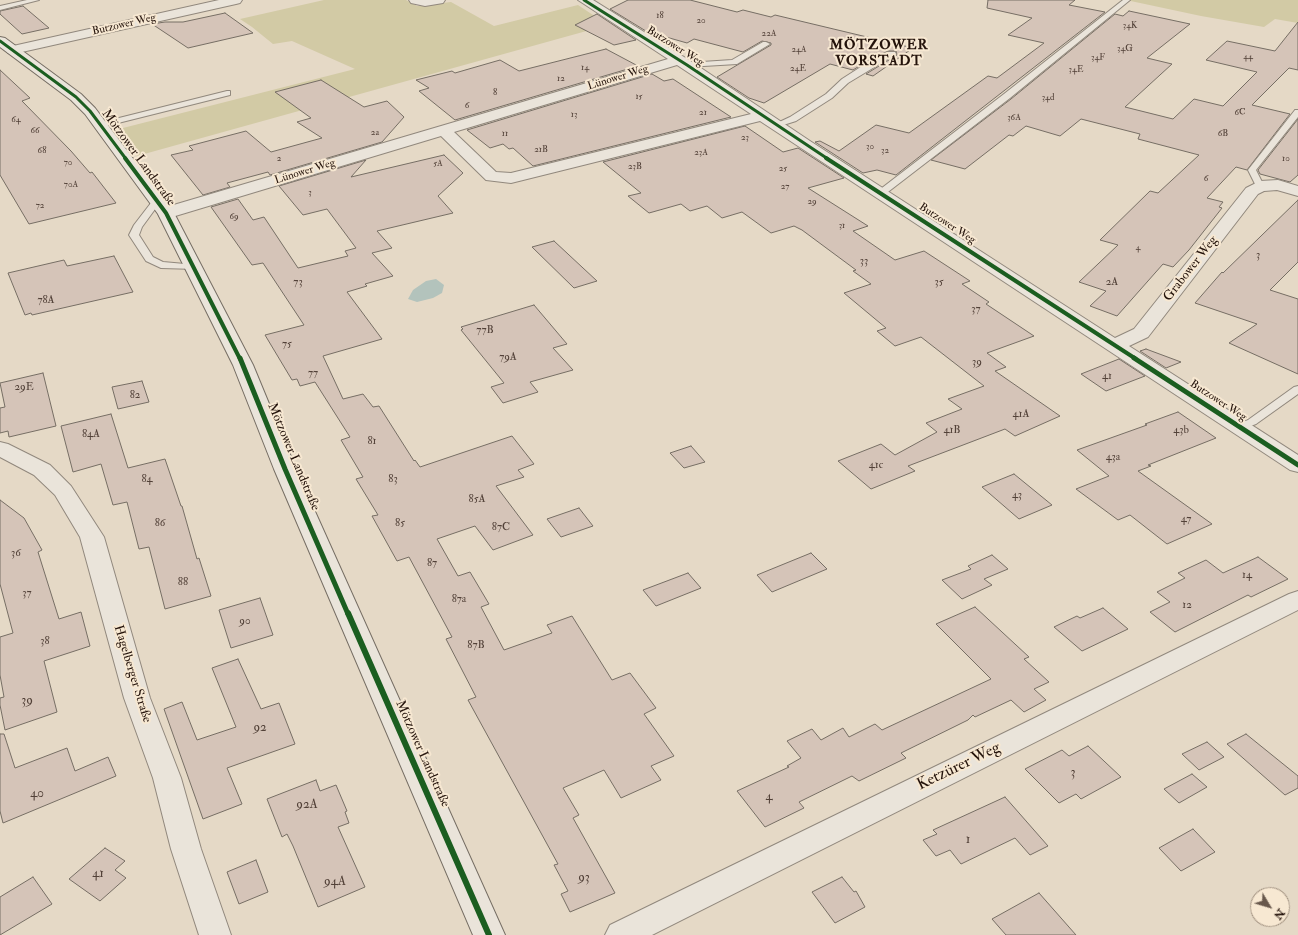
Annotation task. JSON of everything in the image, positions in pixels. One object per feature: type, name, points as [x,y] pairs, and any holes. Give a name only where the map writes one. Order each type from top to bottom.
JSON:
[{"type":"street","name":"Butzower Weg","points":[[6,46],[236,0]]},
{"type":"street","points":[[415,0],[425,2],[439,0]]},
{"type":"street","name":"Butzower Weg","points":[[584,0],[682,62],[762,116],[1298,465]]},
{"type":"street","name":"Mötzower Landstraße","points":[[6,46],[76,97],[102,125],[161,207],[243,365],[285,469],[489,935]]},
{"type":"street","name":"Lünower Weg","points":[[161,207],[444,130],[682,62]]},
{"type":"street","points":[[444,130],[492,177],[511,178],[762,116]]},
{"type":"street","points":[[1260,186],[1278,186],[1298,191]]},
{"type":"street","name":"Grabower Weg","points":[[1115,345],[1141,333],[1252,191],[1260,186]]},
{"type":"street","name":"Hagelberger Straße","points":[[0,449],[42,470],[63,491],[92,538],[137,698],[167,778],[186,849],[215,935]]},
{"type":"street","name":"Ketzürer Weg","points":[[621,935],[1298,600]]},
{"type":"lane","points":[[0,8],[36,0]]},
{"type":"lane","points":[[881,193],[1007,96],[1127,0]]},
{"type":"lane","points":[[682,62],[734,62],[766,44]]},
{"type":"lane","points":[[777,125],[793,119],[829,96],[845,81],[873,63],[892,54]]},
{"type":"lane","points":[[102,125],[227,93]]},
{"type":"lane","points":[[1260,186],[1252,170],[1298,112]]},
{"type":"lane","points":[[161,207],[137,227],[134,235],[149,259],[161,264],[193,267]]},
{"type":"lane","points":[[1240,427],[1252,422],[1298,389]]},
{"type":"shaded area","points":[[324,0],[406,0],[417,6],[451,2],[494,26],[578,5],[608,25],[137,156],[119,129],[355,69],[292,41],[273,44],[240,19]]},
{"type":"shaded area","points":[[1126,0],[1298,0],[1298,23],[1275,19],[1264,27],[1201,16]]},
{"type":"shaded area","points":[[436,279],[444,285],[442,293],[433,298],[417,302],[408,299],[413,290],[426,281]]},
{"type":"building","points":[[628,0],[690,0],[737,12],[743,10],[771,17],[775,15],[913,48],[873,76],[866,74],[897,55],[896,51],[888,51],[853,70],[830,64],[764,103],[749,98],[717,77],[771,45],[771,43],[762,41],[743,52],[694,39],[687,43],[659,35],[654,36],[610,9]]},
{"type":"building","points":[[988,0],[1075,0],[1069,5],[1105,12],[896,175],[877,170],[863,173],[815,142],[820,141],[839,151],[876,125],[909,133],[988,76],[997,78],[1044,43],[1008,35],[1032,18],[987,8]]},
{"type":"building","points":[[23,6],[49,28],[22,34],[0,14],[0,11]]},
{"type":"building","points":[[1129,11],[1190,24],[1147,58],[1172,64],[1125,107],[1173,119],[1194,99],[1223,106],[1257,72],[1206,60],[1227,41],[1275,51],[1298,22],[1298,70],[1289,68],[1252,105],[1290,114],[1247,170],[1236,167],[1207,198],[1223,202],[1219,207],[1222,208],[1189,250],[1173,267],[1163,264],[1117,316],[1090,306],[1106,291],[1079,282],[1118,245],[1100,240],[1150,191],[1158,193],[1199,155],[1138,139],[1140,134],[1081,119],[1060,136],[1026,126],[1013,136],[1009,135],[965,169],[931,160],[1011,99],[1115,14],[1123,16]]},
{"type":"building","points":[[225,13],[253,33],[188,48],[152,24],[183,22]]},
{"type":"building","points":[[597,14],[636,40],[614,45],[575,25]]},
{"type":"building","points":[[606,49],[638,66],[455,120],[419,91],[429,88],[416,80],[452,71],[455,73],[500,60],[519,71]]},
{"type":"building","points":[[0,70],[30,98],[22,101],[71,151],[90,173],[92,172],[116,203],[29,224],[0,175]]},
{"type":"building","points":[[652,74],[664,81],[673,79],[731,117],[533,166],[513,148],[509,149],[503,144],[490,148],[467,130]]},
{"type":"building","points":[[321,80],[364,107],[387,101],[404,117],[382,142],[270,175],[268,172],[227,183],[230,187],[203,195],[171,155],[193,150],[189,146],[246,131],[271,152],[322,138],[297,122],[311,118],[275,92]]},
{"type":"building","points":[[1298,119],[1298,175],[1290,182],[1260,174],[1258,170]]},
{"type":"building","points":[[745,126],[783,152],[798,148],[844,178],[808,188],[868,226],[853,231],[895,260],[924,251],[970,281],[962,284],[989,302],[986,304],[1034,336],[987,353],[1006,367],[995,371],[1060,416],[1015,436],[1005,429],[908,466],[915,471],[871,489],[838,461],[881,444],[895,455],[937,432],[926,423],[962,409],[948,399],[984,386],[921,337],[895,346],[877,331],[886,328],[844,293],[871,284],[853,271],[856,270],[802,230],[794,226],[771,233],[742,212],[722,218],[707,206],[690,211],[681,204],[649,213],[628,196],[641,193],[603,162]]},
{"type":"building","points":[[444,155],[463,173],[438,196],[453,213],[377,231],[392,248],[372,253],[393,276],[365,284],[367,286],[347,292],[382,339],[323,356],[343,399],[363,394],[373,407],[379,406],[414,461],[415,460],[420,467],[512,436],[534,464],[518,470],[524,477],[496,486],[533,535],[493,550],[475,526],[437,539],[458,576],[470,572],[489,604],[481,607],[504,650],[552,633],[547,625],[572,616],[612,680],[630,673],[656,708],[644,714],[674,756],[651,766],[661,780],[621,798],[604,770],[563,788],[579,815],[573,818],[615,893],[570,912],[561,894],[568,891],[554,865],[558,864],[468,700],[476,697],[446,639],[452,637],[409,557],[397,561],[372,516],[378,515],[356,479],[363,477],[341,440],[350,437],[315,382],[300,386],[297,379],[292,380],[265,335],[304,325],[263,263],[252,265],[211,207],[238,199],[253,220],[264,217],[298,268],[348,256],[345,251],[356,248],[327,209],[303,215],[279,186],[366,160],[351,177]]},
{"type":"building","points":[[1298,200],[1298,262],[1270,290],[1298,299],[1298,374],[1229,343],[1257,324],[1195,303],[1222,272],[1223,273]]},
{"type":"building","points":[[554,241],[597,281],[574,288],[532,247]]},
{"type":"building","points":[[114,256],[133,292],[32,315],[31,313],[25,315],[8,273],[64,260],[67,266]]},
{"type":"building","points":[[534,305],[567,344],[553,348],[573,370],[530,382],[538,392],[503,403],[491,387],[504,383],[461,330],[463,329],[461,327]]},
{"type":"building","points":[[1146,349],[1181,362],[1166,368],[1140,351]]},
{"type":"building","points":[[1119,359],[1145,376],[1106,391],[1081,374]]},
{"type":"building","points":[[43,373],[56,426],[9,437],[8,431],[0,433],[0,408],[5,407],[0,383]]},
{"type":"building","points":[[142,381],[149,402],[118,409],[112,387]]},
{"type":"building","points":[[1178,412],[1216,438],[1148,465],[1151,466],[1138,471],[1212,524],[1167,544],[1130,515],[1118,520],[1076,489],[1109,476],[1077,450],[1147,425],[1145,424]]},
{"type":"building","points":[[111,414],[128,468],[165,459],[182,506],[197,559],[199,558],[211,596],[165,609],[149,547],[139,549],[127,502],[113,505],[101,464],[73,472],[61,426]]},
{"type":"building","points":[[691,446],[705,462],[684,468],[670,453]]},
{"type":"building","points":[[1014,474],[1052,505],[1019,519],[982,487]]},
{"type":"building","points":[[0,500],[24,518],[42,550],[38,552],[59,619],[81,612],[90,646],[44,661],[57,712],[5,730],[0,705],[0,698],[4,697],[0,675],[0,637],[13,633],[0,584]]},
{"type":"building","points":[[579,508],[593,526],[561,537],[547,519]]},
{"type":"building","points":[[811,553],[827,569],[772,592],[757,575]]},
{"type":"building","points":[[992,555],[1008,569],[984,579],[992,585],[962,599],[942,580],[971,569],[968,566]]},
{"type":"building","points":[[1258,557],[1288,579],[1251,597],[1248,595],[1175,632],[1150,612],[1170,602],[1157,592],[1185,578],[1178,573],[1206,560],[1223,573]]},
{"type":"building","points":[[688,573],[701,588],[656,606],[643,590]]},
{"type":"building","points":[[260,598],[273,635],[231,648],[219,610]]},
{"type":"building","points":[[975,607],[1029,657],[1024,659],[1049,682],[1034,689],[1046,700],[1024,712],[1011,700],[975,717],[973,715],[968,720],[901,753],[906,758],[859,781],[852,776],[799,802],[804,808],[765,827],[737,791],[789,767],[787,766],[801,758],[787,741],[812,729],[821,740],[843,728],[849,737],[875,724],[882,730],[991,679],[936,624]]},
{"type":"building","points":[[1103,608],[1128,629],[1082,651],[1054,627],[1077,616],[1080,618]]},
{"type":"building","points":[[238,659],[261,709],[279,703],[295,744],[227,768],[242,804],[203,819],[164,709],[182,702],[197,740],[236,727],[212,668]]},
{"type":"building","points":[[0,734],[4,734],[15,768],[67,748],[75,771],[108,757],[116,776],[3,823],[0,811]]},
{"type":"building","points":[[1246,734],[1298,776],[1298,788],[1285,795],[1227,744]]},
{"type":"building","points":[[1207,742],[1224,757],[1199,770],[1182,754]]},
{"type":"building","points":[[1088,746],[1121,777],[1081,799],[1076,794],[1059,803],[1025,769],[1062,750],[1069,756]]},
{"type":"building","points":[[1192,774],[1207,787],[1179,803],[1164,789]]},
{"type":"building","points":[[316,780],[320,791],[336,785],[347,811],[345,812],[349,823],[338,827],[365,887],[318,907],[293,846],[287,834],[282,837],[267,799]]},
{"type":"building","points":[[1005,797],[1048,846],[1030,855],[1015,838],[961,864],[950,850],[936,856],[923,840],[937,834],[933,830]]},
{"type":"building","points":[[1193,829],[1215,852],[1181,871],[1159,848]]},
{"type":"building","points":[[105,848],[125,861],[115,870],[126,878],[100,901],[69,879]]},
{"type":"building","points":[[256,860],[268,892],[239,904],[227,872]]},
{"type":"building","points":[[33,877],[52,904],[0,935],[0,897]]},
{"type":"building","points":[[842,877],[854,892],[856,891],[865,907],[835,923],[812,892]]},
{"type":"building","points":[[1039,893],[1076,935],[1006,935],[992,919]]},
{"type":"cycle path","points":[[584,0],[687,65],[805,144],[1298,465]]},
{"type":"cycle path","points":[[0,41],[76,97],[90,111],[166,213],[243,365],[285,469],[489,935]]},
{"type":"district","name":"MÖTZOWER VORSTADT","points":[[879,54]]}]
